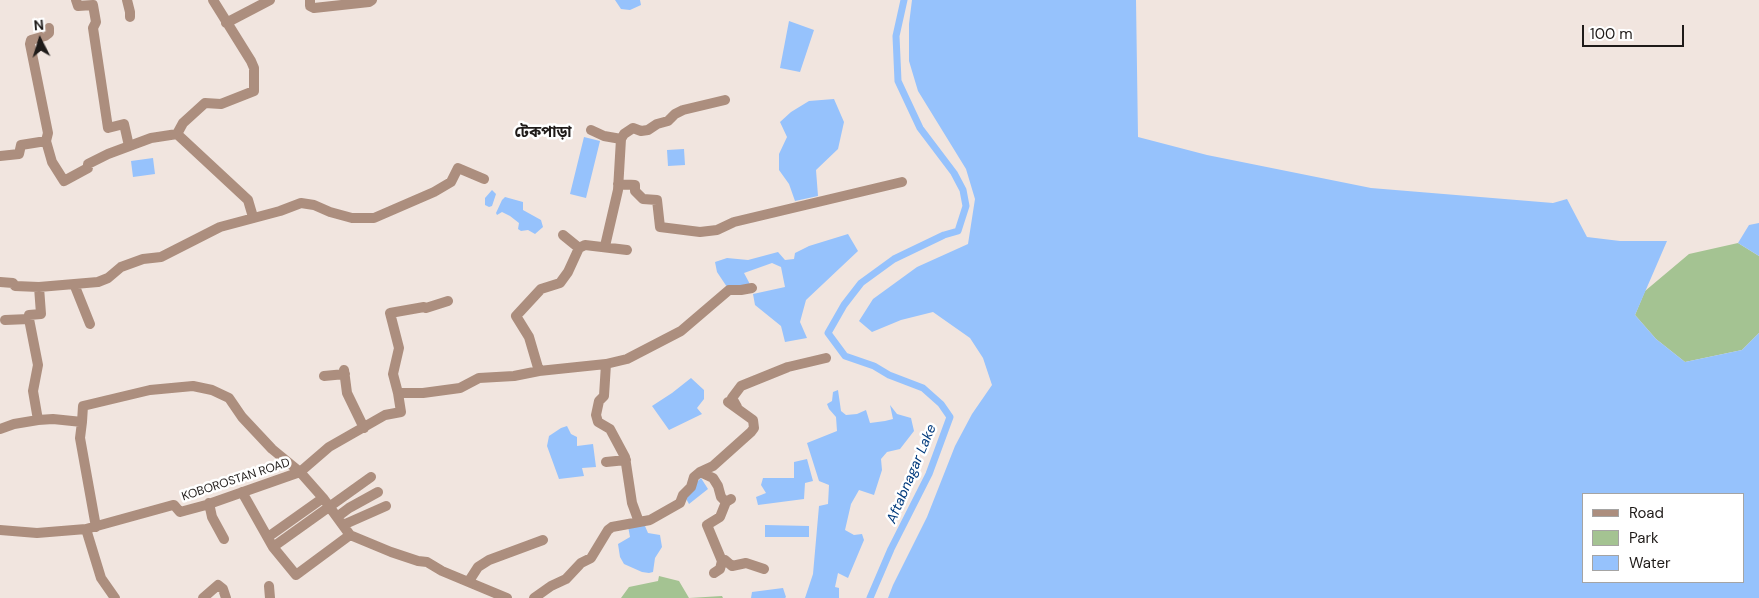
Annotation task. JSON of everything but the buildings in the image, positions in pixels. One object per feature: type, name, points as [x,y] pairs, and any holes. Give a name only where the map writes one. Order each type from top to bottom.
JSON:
[{"type":"street","points":[[76,0],[78,6],[93,5],[96,22],[92,28],[108,128],[124,124],[129,146]]},
{"type":"street","points":[[127,0],[130,17]]},
{"type":"street","points":[[177,134],[183,123],[205,103],[220,104],[254,91],[254,68],[213,0]]},
{"type":"street","points":[[226,23],[270,0]]},
{"type":"street","points":[[310,0],[310,6],[314,8],[369,2],[372,0]]},
{"type":"street","points":[[49,28],[49,33],[31,40],[30,44],[48,133],[46,141],[52,162],[64,180],[88,168],[88,164],[129,146],[151,138],[177,134]]},
{"type":"street","points":[[605,246],[618,184],[620,139],[630,129],[648,130],[657,124],[668,121],[675,114],[683,110],[725,100]]},
{"type":"street","points":[[591,130],[604,136],[620,139]]},
{"type":"street","points":[[177,134],[248,200],[254,217]]},
{"type":"street","points":[[0,156],[19,154],[21,145],[46,141]]},
{"type":"street","points":[[0,282],[13,283],[15,286],[39,287],[98,282],[108,278],[121,267],[143,259],[161,257],[220,227],[280,211],[301,203],[314,204],[330,212],[352,218],[374,218],[434,192],[452,182],[458,168],[484,179]]},
{"type":"street","points":[[618,184],[635,185],[635,192],[643,199],[657,200],[660,227],[700,232],[717,230],[734,222],[902,182]]},
{"type":"street","points":[[563,235],[579,248]]},
{"type":"street","points":[[539,371],[529,337],[516,316],[541,289],[560,283],[568,272],[579,248],[585,245],[626,250]]},
{"type":"street","points":[[74,284],[90,324]]},
{"type":"street","points":[[38,420],[33,391],[38,365],[29,315],[41,314],[39,287]]},
{"type":"street","points":[[398,393],[423,393],[460,388],[479,378],[514,376],[539,371],[606,364],[627,359],[681,331],[729,290],[752,288]]},
{"type":"street","points":[[115,598],[101,578],[91,528],[80,438],[83,406],[150,390],[193,386],[212,390],[228,398],[242,417],[272,449],[300,472],[329,447],[385,415],[401,412],[393,374],[399,348],[390,312],[426,308],[448,301]]},
{"type":"street","points":[[5,320],[29,319]]},
{"type":"street","points":[[534,598],[551,586],[566,579],[581,563],[591,558],[608,530],[612,527],[650,520],[680,503],[683,494],[691,487],[694,477],[714,466],[754,428],[753,420],[733,405],[732,398],[741,386],[788,367],[826,358]]},
{"type":"street","points":[[606,364],[604,396],[599,401],[596,415],[598,422],[610,429],[626,460],[632,503],[639,522]]},
{"type":"street","points":[[324,376],[344,372],[347,393],[364,428]]},
{"type":"street","points":[[0,429],[14,424],[38,420],[53,419],[82,422]]},
{"type":"street","points":[[606,462],[626,460]]},
{"type":"street","name":"KOBOROSTAN ROAD","points":[[91,528],[173,505],[180,512],[300,472],[323,498],[350,535]]},
{"type":"street","points":[[700,472],[713,478],[718,486],[721,497],[728,501],[720,517],[708,525],[722,561],[720,569],[714,573]]},
{"type":"street","points":[[274,547],[371,477]]},
{"type":"street","points":[[242,492],[274,547],[296,575],[350,535],[392,552],[418,561],[427,562],[508,598]]},
{"type":"street","points":[[340,521],[349,508],[378,492]]},
{"type":"street","points":[[268,537],[323,498]]},
{"type":"street","points":[[209,503],[212,517],[221,524],[224,539]]},
{"type":"street","points":[[340,521],[386,506]]},
{"type":"street","points":[[0,530],[37,533],[91,528]]},
{"type":"street","points":[[469,581],[478,568],[489,560],[543,540]]},
{"type":"street","points":[[722,561],[725,560],[732,566],[746,563],[764,569]]},
{"type":"street","points":[[203,598],[218,585],[223,589],[226,598]]},
{"type":"street","points":[[269,586],[270,598]]},
{"type":"green space","points":[[1738,243],[1759,256],[1759,333],[1742,350],[1685,362],[1656,339],[1635,315],[1645,291],[1689,254]]},
{"type":"green space","points":[[659,576],[679,581],[689,598],[621,598],[629,587],[658,581]]},
{"type":"green space","points":[[722,596],[723,598],[689,598]]},
{"type":"water","points":[[615,0],[640,0],[641,5],[630,10],[621,9]]},
{"type":"water","points":[[912,0],[1136,0],[1138,137],[1207,155],[1371,188],[1553,203],[1567,199],[1587,237],[1620,241],[1667,241],[1635,315],[1656,339],[1685,362],[1742,350],[1759,333],[1759,598],[888,598],[927,517],[955,446],[972,414],[992,385],[983,358],[970,338],[933,312],[901,320],[872,332],[859,321],[873,299],[917,267],[968,244],[975,199],[966,169],[918,91],[909,61],[909,24]]},
{"type":"water","points":[[789,21],[814,30],[800,72],[780,68]]},
{"type":"water","points":[[834,99],[844,122],[838,149],[816,170],[818,196],[795,201],[789,184],[779,170],[779,154],[787,137],[780,122],[791,112],[809,101]]},
{"type":"water","points":[[584,137],[600,141],[586,198],[570,194]]},
{"type":"water","points":[[684,149],[685,165],[668,166],[667,150]]},
{"type":"water","points":[[153,158],[155,174],[133,177],[131,161]]},
{"type":"water","points":[[492,190],[496,194],[492,206],[489,207],[485,205],[485,198]]},
{"type":"water","points":[[505,197],[523,202],[523,210],[541,220],[543,227],[535,234],[528,230],[521,231],[518,229],[519,223],[510,216],[502,212],[497,215],[496,213]]},
{"type":"water","points":[[1759,223],[1759,256],[1738,243],[1749,225]]},
{"type":"water","points":[[848,234],[858,251],[806,300],[800,322],[807,338],[785,342],[781,326],[755,305],[753,294],[785,287],[781,267],[772,263],[744,273],[752,288],[729,290],[717,272],[715,262],[727,258],[748,260],[778,252],[785,260],[794,259],[795,253],[809,246]]},
{"type":"water","points":[[691,378],[704,390],[704,399],[697,408],[702,414],[669,430],[652,406]]},
{"type":"water","points":[[838,390],[841,411],[846,415],[857,414],[866,410],[870,423],[885,421],[893,419],[890,405],[897,414],[911,418],[914,431],[900,449],[887,452],[881,459],[882,470],[874,495],[859,490],[851,504],[845,530],[854,535],[862,534],[864,540],[848,578],[838,573],[835,587],[839,588],[839,598],[805,598],[813,574],[819,506],[828,504],[829,485],[819,481],[807,443],[837,431],[836,417],[827,404],[832,401],[833,392]]},
{"type":"water","points":[[567,426],[571,434],[577,437],[577,446],[593,444],[596,467],[582,468],[584,476],[559,479],[547,446],[549,436]]},
{"type":"water","points":[[807,459],[813,481],[805,483],[804,499],[758,505],[756,497],[766,493],[761,485],[763,478],[794,478],[794,462]]},
{"type":"water","points":[[701,478],[708,489],[689,504],[684,495]]},
{"type":"water","points":[[765,525],[809,526],[809,537],[765,537]]},
{"type":"water","points":[[628,526],[645,526],[648,533],[660,535],[662,547],[655,558],[653,572],[642,572],[624,564],[620,557],[618,544],[630,537]]},
{"type":"water","points":[[783,588],[785,598],[751,598],[752,592]]},
{"type":"waterway","name":"Aftabnagar Lake","points":[[870,598],[891,549],[929,474],[950,417],[941,404],[923,388],[889,375],[874,366],[845,356],[828,333],[844,305],[861,283],[894,259],[944,235],[958,231],[966,206],[963,190],[954,173],[920,128],[898,81],[896,36],[904,0]]},
{"type":"district","name":"টেকপাড়া","points":[[543,133]]}]
